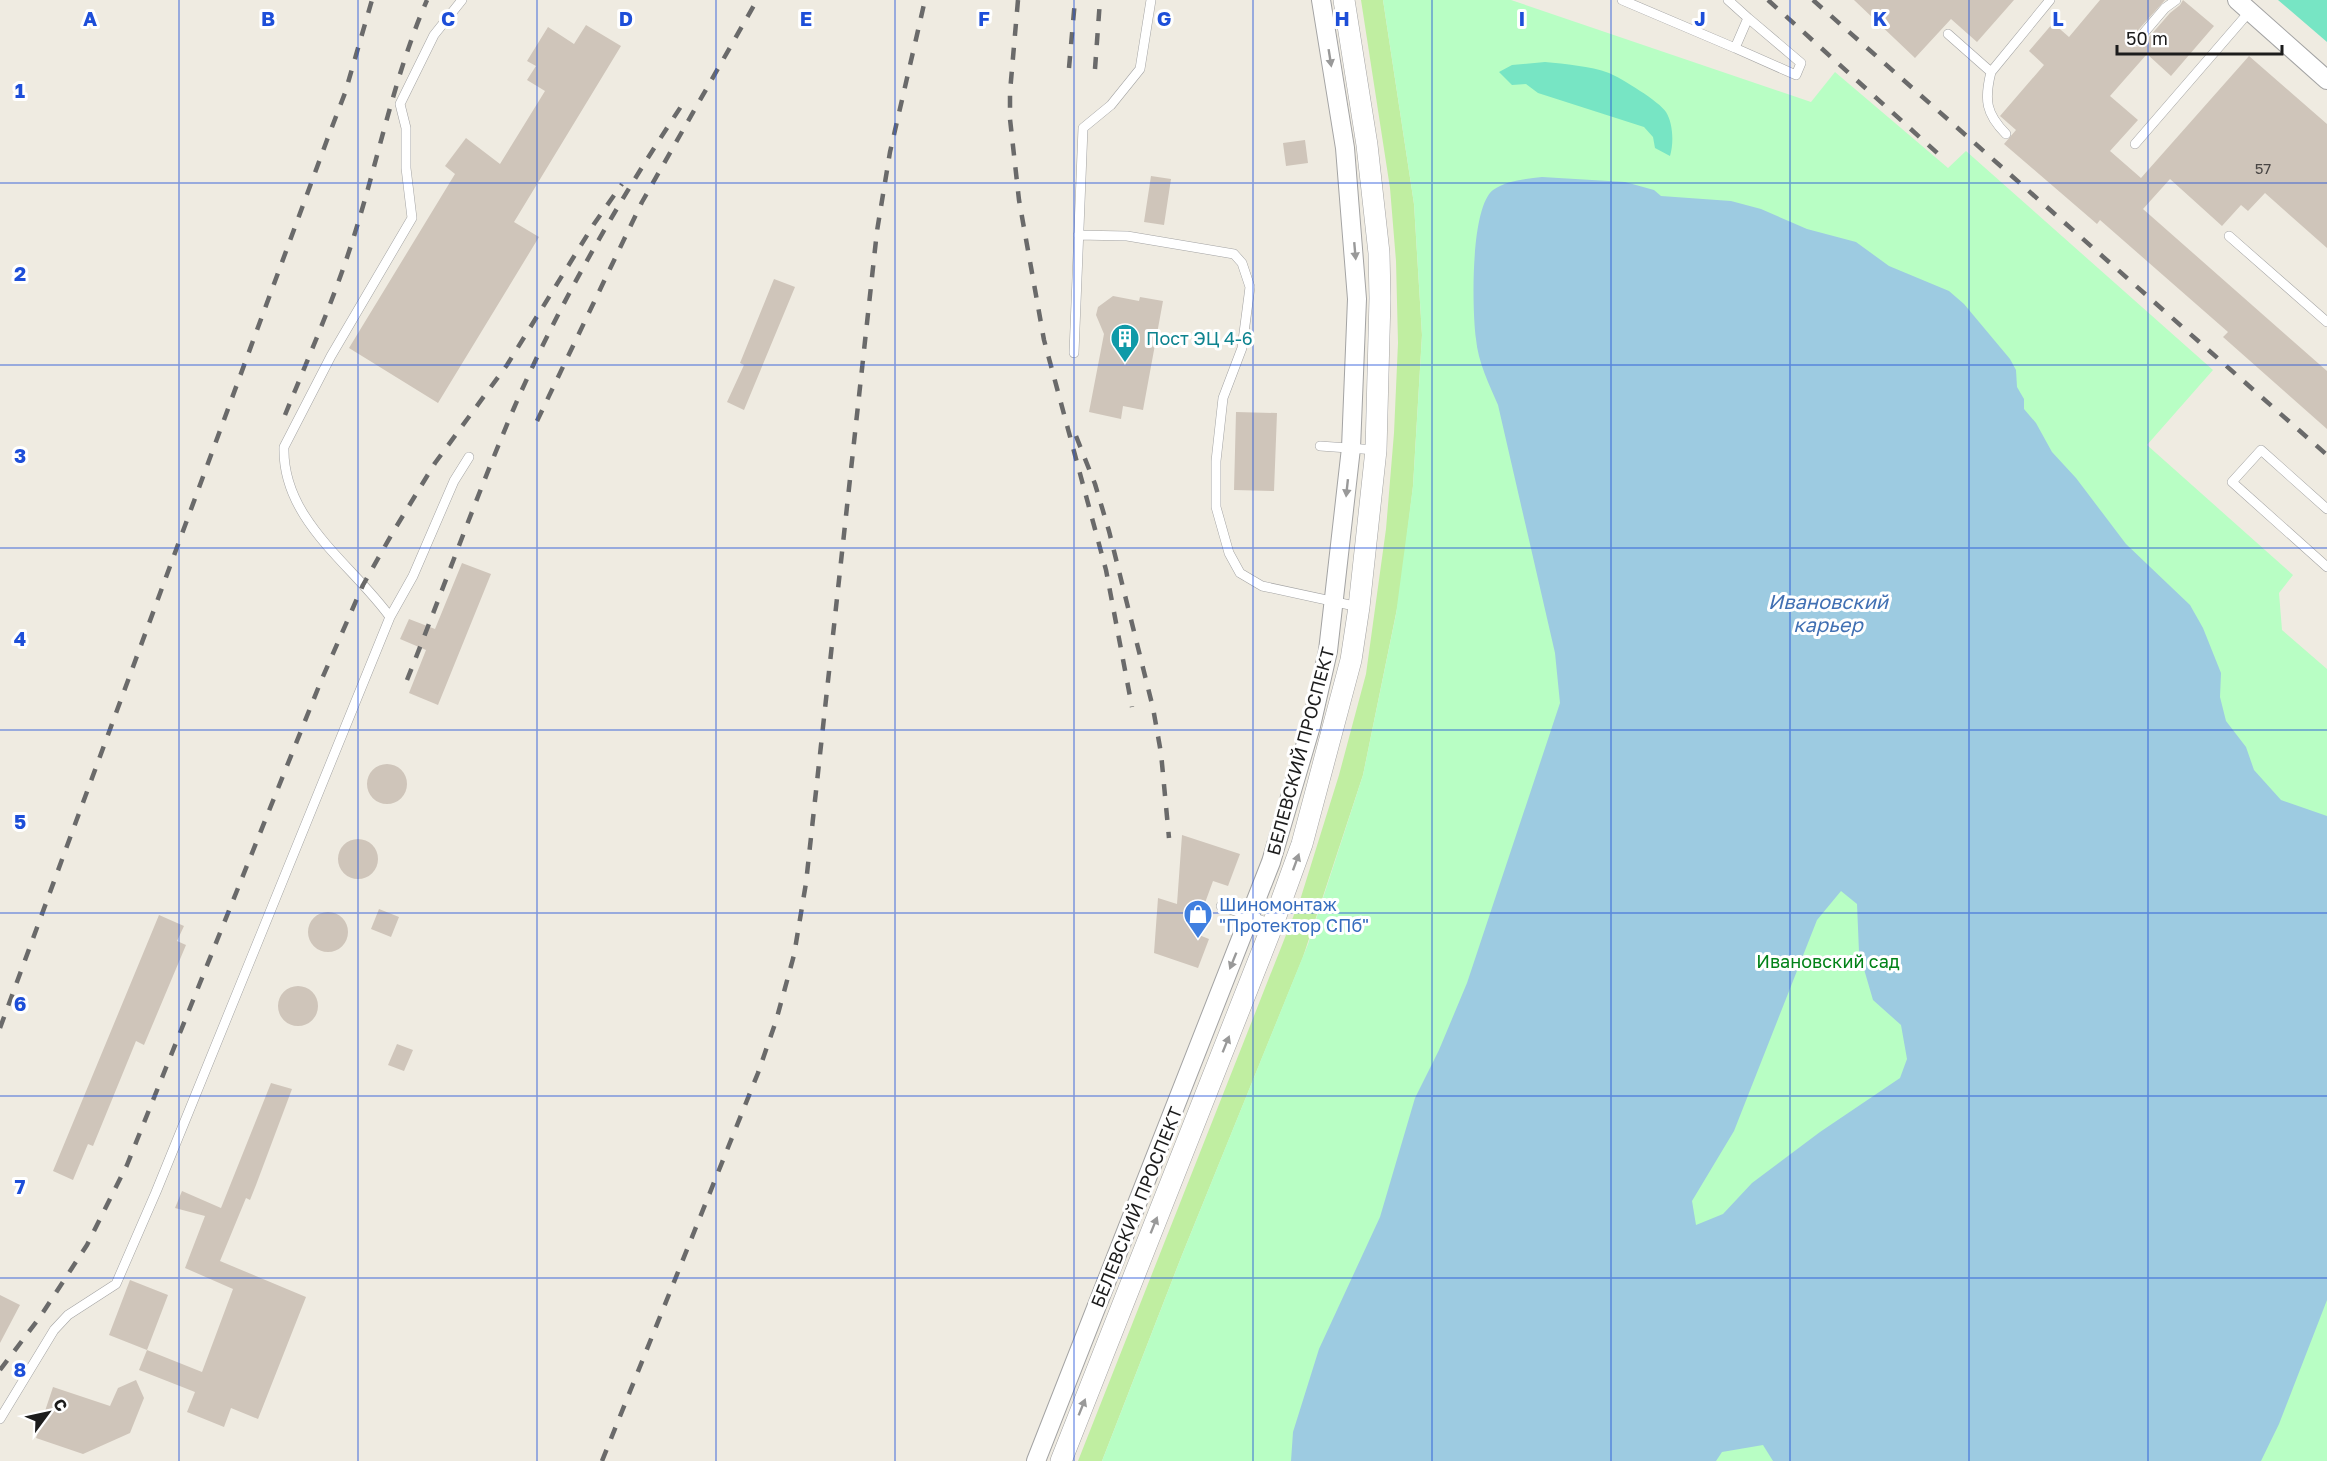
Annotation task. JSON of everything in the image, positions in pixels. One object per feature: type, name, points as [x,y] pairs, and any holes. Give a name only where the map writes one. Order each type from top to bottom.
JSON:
[{"type":"street","name":"БЕЛЕВСКИЙ ПРОСПЕКТ","points":[[1036,1461],[1271,862],[1311,726],[1328,651],[1351,448],[1357,299],[1345,148],[1321,0]]},
{"type":"street","name":"БЕЛЕВСКИЙ ПРОСПЕКТ","points":[[1061,1461],[1273,924],[1302,844],[1351,660],[1376,450],[1380,298],[1379,253],[1367,145],[1344,0]]},
{"type":"street","points":[[2243,6],[2327,80]]},
{"type":"lane","points":[[390,617],[376,598],[334,556],[312,526],[288,481],[284,464],[284,447],[331,356],[412,218],[406,168],[406,128],[400,104],[434,35],[462,0]]},
{"type":"lane","points":[[1074,353],[1083,128],[1111,105],[1140,69],[1151,0]]},
{"type":"lane","points":[[1622,0],[1796,75],[1801,63],[1728,0]]},
{"type":"lane","points":[[2006,134],[1990,115],[1988,84],[1991,72],[2050,0]]},
{"type":"lane","points":[[2137,41],[2176,0]]},
{"type":"lane","points":[[2135,144],[2243,6]]},
{"type":"lane","points":[[1735,48],[1748,18]]},
{"type":"lane","points":[[1948,34],[1991,72]]},
{"type":"lane","points":[[1078,235],[1127,237],[1234,254],[1242,263],[1250,287],[1242,348],[1223,398],[1216,461],[1216,507],[1229,553],[1240,573],[1262,586],[1359,607]]},
{"type":"lane","points":[[2229,236],[2327,322]]},
{"type":"lane","points":[[1320,446],[1376,450]]},
{"type":"lane","points":[[2327,509],[2261,450],[2232,483],[2327,567]]},
{"type":"lane","points":[[0,1419],[54,1330],[68,1315],[116,1284],[156,1192],[390,617],[412,576],[454,481],[469,457]]},
{"type":"lane","points":[[1221,906],[1273,924]]},
{"type":"green space","points":[[1361,0],[1383,0],[1414,204],[1422,335],[1413,486],[1400,594],[1363,775],[1303,957],[1182,1255],[1102,1461],[1078,1461],[1301,897],[1339,775],[1366,674],[1386,529],[1394,433],[1398,343],[1396,261],[1390,188]]},
{"type":"green space","name":"Ивановский карьер","points":[[1383,0],[1511,0],[1811,102],[1835,72],[1948,168],[1966,151],[2213,370],[2147,445],[2293,575],[2279,593],[2282,630],[2327,669],[2327,1461],[1102,1461],[1182,1255],[1308,944],[1363,775],[1396,614],[1413,486],[1422,335],[1414,204]]},
{"type":"green space","points":[[2278,0],[2327,0],[2327,42]]},
{"type":"green space","points":[[1545,62],[1586,67],[1609,73],[1656,102],[1666,112],[1670,122],[1672,139],[1670,156],[1655,148],[1653,137],[1644,127],[1538,93],[1526,84],[1512,85],[1499,72],[1512,65]]},
{"type":"water","name":"Ивановский карьер","points":[[1542,177],[1625,182],[1654,190],[1661,196],[1731,201],[1761,209],[1807,229],[1856,242],[1889,266],[1949,291],[1964,304],[2010,359],[2016,370],[2017,387],[2024,399],[2024,409],[2036,423],[2052,452],[2076,478],[2126,544],[2190,605],[2203,628],[2221,673],[2220,697],[2226,721],[2246,747],[2254,770],[2281,800],[2327,816],[2327,1300],[2279,1424],[2261,1461],[1773,1461],[1763,1445],[1722,1452],[1716,1461],[1291,1461],[1293,1432],[1319,1349],[1380,1217],[1415,1098],[1439,1050],[1467,983],[1560,703],[1555,653],[1498,405],[1479,356],[1474,306],[1476,238],[1486,200],[1493,190],[1504,184]],"holes":[[[1841,891],[1857,904],[1859,952],[1873,1000],[1901,1025],[1907,1059],[1900,1078],[1820,1132],[1752,1183],[1723,1214],[1696,1225],[1692,1201],[1734,1131],[1817,920]]]},
{"type":"building","points":[[1854,0],[2014,0],[1977,42],[1951,19],[1915,58]]},
{"type":"building","points":[[2100,0],[2165,0],[2132,37],[2131,44],[2135,47],[2142,45],[2183,0],[2214,26],[2171,76],[2147,54],[2110,96],[2138,120],[2110,151],[2141,178],[2249,56],[2327,124],[2327,248],[2265,193],[2248,211],[2241,205],[2222,226],[2170,179],[2143,209],[2327,371],[2327,429],[2223,337],[2228,332],[2100,220],[2097,224],[2004,144],[2016,130],[2000,116],[2044,65],[2029,51],[2053,23],[2069,37]]},
{"type":"building","points":[[586,25],[621,46],[514,222],[539,237],[438,403],[349,348],[455,174],[445,166],[466,138],[500,164],[545,91],[527,80],[536,66],[527,61],[548,27],[574,44]]},
{"type":"building","points":[[1305,140],[1308,163],[1286,166],[1283,143]]},
{"type":"building","points":[[1151,176],[1171,179],[1164,225],[1144,222]]},
{"type":"building","points":[[774,279],[795,287],[744,410],[727,402],[744,365],[740,363]]},
{"type":"building","name":"Пост ЭЦ 4-6","points":[[1113,296],[1139,301],[1140,297],[1163,301],[1143,410],[1123,406],[1121,419],[1089,412],[1104,334],[1096,315],[1098,307]]},
{"type":"building","points":[[1236,412],[1277,413],[1274,491],[1234,490]]},
{"type":"building","points":[[462,563],[491,574],[438,705],[409,693],[426,650],[400,639],[409,619],[435,629]]},
{"type":"building","points":[[387,764],[395,765],[401,770],[406,776],[406,792],[401,798],[395,803],[387,804],[379,803],[373,798],[368,792],[367,784],[368,776],[373,770],[379,765]]},
{"type":"building","points":[[1182,835],[1240,854],[1228,886],[1213,881],[1194,933],[1209,939],[1198,968],[1154,953],[1158,898],[1177,904]]},
{"type":"building","points":[[358,839],[366,840],[372,845],[377,851],[377,867],[372,873],[366,878],[358,879],[350,878],[344,873],[339,867],[338,859],[339,851],[344,845],[350,840]]},
{"type":"building","points":[[379,909],[399,917],[391,937],[371,929]]},
{"type":"building","points":[[328,912],[336,913],[342,918],[347,924],[347,940],[342,946],[336,951],[328,952],[320,951],[314,946],[309,940],[308,932],[309,924],[314,918],[320,913]]},
{"type":"building","points":[[159,915],[184,926],[177,941],[186,945],[144,1045],[136,1041],[93,1146],[88,1144],[73,1180],[53,1171]]},
{"type":"building","points":[[298,986],[306,987],[312,992],[317,998],[317,1014],[312,1020],[306,1025],[298,1026],[290,1025],[284,1020],[279,1014],[278,1006],[279,998],[284,992],[290,987]]},
{"type":"building","points":[[397,1044],[413,1050],[404,1071],[388,1065]]},
{"type":"building","points":[[271,1083],[292,1089],[250,1200],[246,1198],[220,1261],[306,1297],[258,1419],[231,1408],[224,1427],[187,1412],[195,1392],[139,1370],[147,1350],[202,1372],[233,1289],[185,1268],[205,1216],[175,1208],[182,1191],[221,1208]]},
{"type":"building","points":[[130,1280],[168,1295],[147,1350],[109,1335]]},
{"type":"building","points":[[0,1295],[20,1305],[0,1343]]},
{"type":"building","points":[[136,1380],[144,1398],[130,1433],[83,1454],[36,1438],[53,1387],[110,1406],[118,1388]]},
{"type":"railway","points":[[0,1028],[345,93],[372,0]]},
{"type":"railway","points":[[285,415],[347,259],[396,87],[427,0]]},
{"type":"railway","points":[[537,421],[642,202],[757,0]]},
{"type":"railway","points":[[602,1461],[758,1073],[776,1021],[794,955],[806,883],[877,231],[890,152],[925,0]]},
{"type":"railway","points":[[1018,0],[1010,92],[1010,119],[1019,200],[1044,340],[1106,570],[1132,707]]},
{"type":"railway","points":[[1069,68],[1075,0]]},
{"type":"railway","points":[[1095,69],[1100,0]]},
{"type":"railway","points":[[1768,0],[1945,160]]},
{"type":"railway","points":[[1813,0],[2327,455]]},
{"type":"railway","points":[[407,680],[486,475],[551,329],[592,251],[684,102]]},
{"type":"railway","points":[[0,1370],[40,1317],[87,1245],[127,1165],[321,681],[363,585],[435,463],[507,365],[594,224],[622,184]]},
{"type":"railway","points":[[1076,436],[1095,484],[1109,531],[1153,708],[1161,753],[1169,838]]},
{"type":"place","name":"Пост ЭЦ 4-6","points":[[1125,364]]},
{"type":"place","name":"Шиномонтаж \"Протектор СПб\"","points":[[1198,940]]},
{"type":"park label","name":"Ивановский сад","points":[[1828,961]]}]
